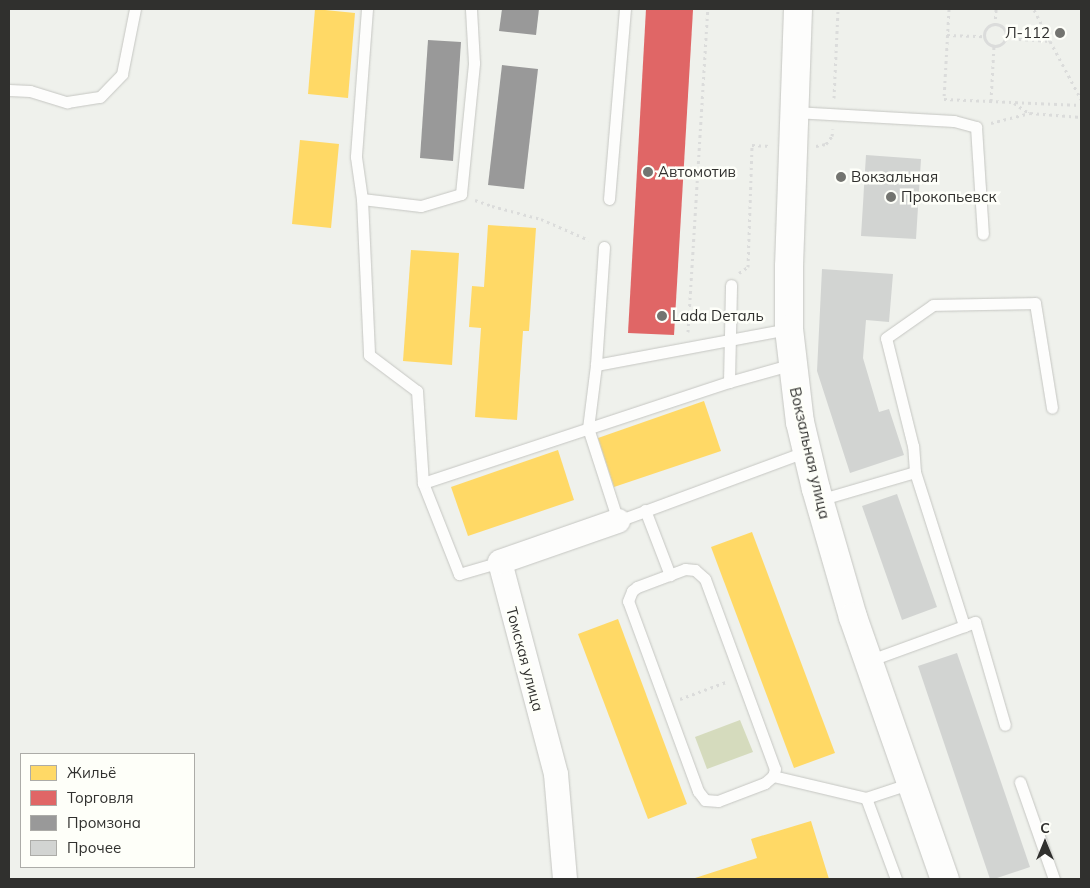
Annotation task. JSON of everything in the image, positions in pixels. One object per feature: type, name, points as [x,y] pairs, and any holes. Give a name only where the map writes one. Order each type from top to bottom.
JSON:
[{"type":"main road","name":"Вокзальная улица","points":[[798,9],[789,267],[789,329],[800,422],[819,500],[868,660],[945,879]]},
{"type":"street","points":[[500,562],[618,521]]},
{"type":"street","name":"Томская улица","points":[[500,562],[556,774],[565,879]]},
{"type":"lane","points":[[9,90],[30,91],[67,102],[100,97],[122,74],[135,9]]},
{"type":"lane","points":[[367,9],[356,157],[362,199],[369,355],[417,391],[422,483],[459,574],[500,562]]},
{"type":"lane","points":[[362,199],[421,206],[461,194],[474,63],[471,9]]},
{"type":"lane","points":[[609,199],[625,9]]},
{"type":"lane","points":[[794,112],[954,122],[976,126],[983,234]]},
{"type":"lane","points":[[604,247],[596,365],[588,428],[618,521],[808,451]]},
{"type":"lane","points":[[729,382],[731,285]]},
{"type":"lane","points":[[964,626],[915,472],[913,446],[886,338],[933,305],[1035,303],[1052,408]]},
{"type":"lane","points":[[596,365],[789,329]]},
{"type":"lane","points":[[422,483],[729,382],[793,364]]},
{"type":"lane","points":[[819,500],[915,472]]},
{"type":"lane","points":[[645,510],[670,575]]},
{"type":"lane","points":[[691,569],[701,574],[705,579],[741,676],[774,762],[773,776],[765,783],[718,801],[705,800],[698,791],[628,601],[632,591],[637,587],[691,569]]},
{"type":"lane","points":[[868,660],[975,622],[1005,725]]},
{"type":"lane","points":[[773,776],[866,798],[912,783]]},
{"type":"lane","points":[[1020,782],[1054,879]]},
{"type":"lane","points":[[866,798],[896,879]]},
{"type":"path","points":[[687,348],[708,9]]},
{"type":"path","points":[[949,9],[944,99],[1081,105]]},
{"type":"path","points":[[995,25],[996,9]]},
{"type":"path","points":[[1034,9],[1081,99]]},
{"type":"path","points":[[995,25],[999,25],[1005,30],[1006,38],[1001,44],[994,46],[987,43],[984,36],[986,29],[995,25]]},
{"type":"path","points":[[947,35],[984,36]]},
{"type":"path","points":[[1006,38],[1050,41]]},
{"type":"path","points":[[991,101],[994,46]]},
{"type":"path","points":[[1012,102],[1030,114]]},
{"type":"path","points":[[976,126],[1030,114],[1081,117]]},
{"type":"path","points":[[461,194],[492,206],[541,219],[604,247]]},
{"type":"path","points":[[665,704],[741,676]]},
{"type":"green space","points":[[740,720],[753,752],[707,769],[695,737]]},
{"type":"building: Жильё","points":[[315,9],[355,13],[348,98],[308,94]]},
{"type":"building: Жильё","points":[[300,140],[339,144],[331,228],[292,224]]},
{"type":"building: Жильё","points":[[488,225],[536,228],[529,331],[523,331],[517,420],[475,417],[481,328],[469,327],[472,286],[484,287]]},
{"type":"building: Жильё","points":[[411,250],[459,253],[452,365],[403,361]]},
{"type":"building: Жильё","points":[[704,401],[721,451],[614,487],[598,438]]},
{"type":"building: Жильё","points":[[558,450],[574,500],[468,536],[451,487]]},
{"type":"building: Жильё","points":[[752,532],[835,753],[794,768],[711,547]]},
{"type":"building: Жильё","points":[[618,619],[687,804],[648,819],[578,634]]},
{"type":"building: Жильё","points":[[811,821],[829,879],[692,879],[757,858],[751,839]]},
{"type":"building: Торговля","points":[[646,9],[693,10],[674,335],[628,333]]},
{"type":"building: Промзона","points":[[502,9],[539,9],[536,35],[499,31]]},
{"type":"building: Промзона","points":[[428,40],[461,42],[453,161],[420,158]]},
{"type":"building: Промзона","points":[[502,65],[538,69],[524,189],[488,185]]},
{"type":"building: Прочее","name":"Прокопьевск","points":[[866,155],[921,159],[916,239],[861,236]]},
{"type":"building: Прочее","points":[[822,269],[893,274],[889,322],[866,320],[863,358],[879,412],[889,409],[904,455],[850,473],[817,371]]},
{"type":"building: Прочее","points":[[897,494],[937,607],[902,620],[862,506]]},
{"type":"building: Прочее","points":[[957,653],[1030,867],[994,879],[990,879],[918,666]]},
{"type":"place","name":"Л-112","points":[[1060,33]]},
{"type":"place","name":"Автомотив","points":[[648,172]]},
{"type":"place","name":"Вокзальная","points":[[841,177]]},
{"type":"place","name":"Прокопьевск","points":[[891,197]]},
{"type":"place","name":"Lada Dеталь","points":[[662,316]]}]
